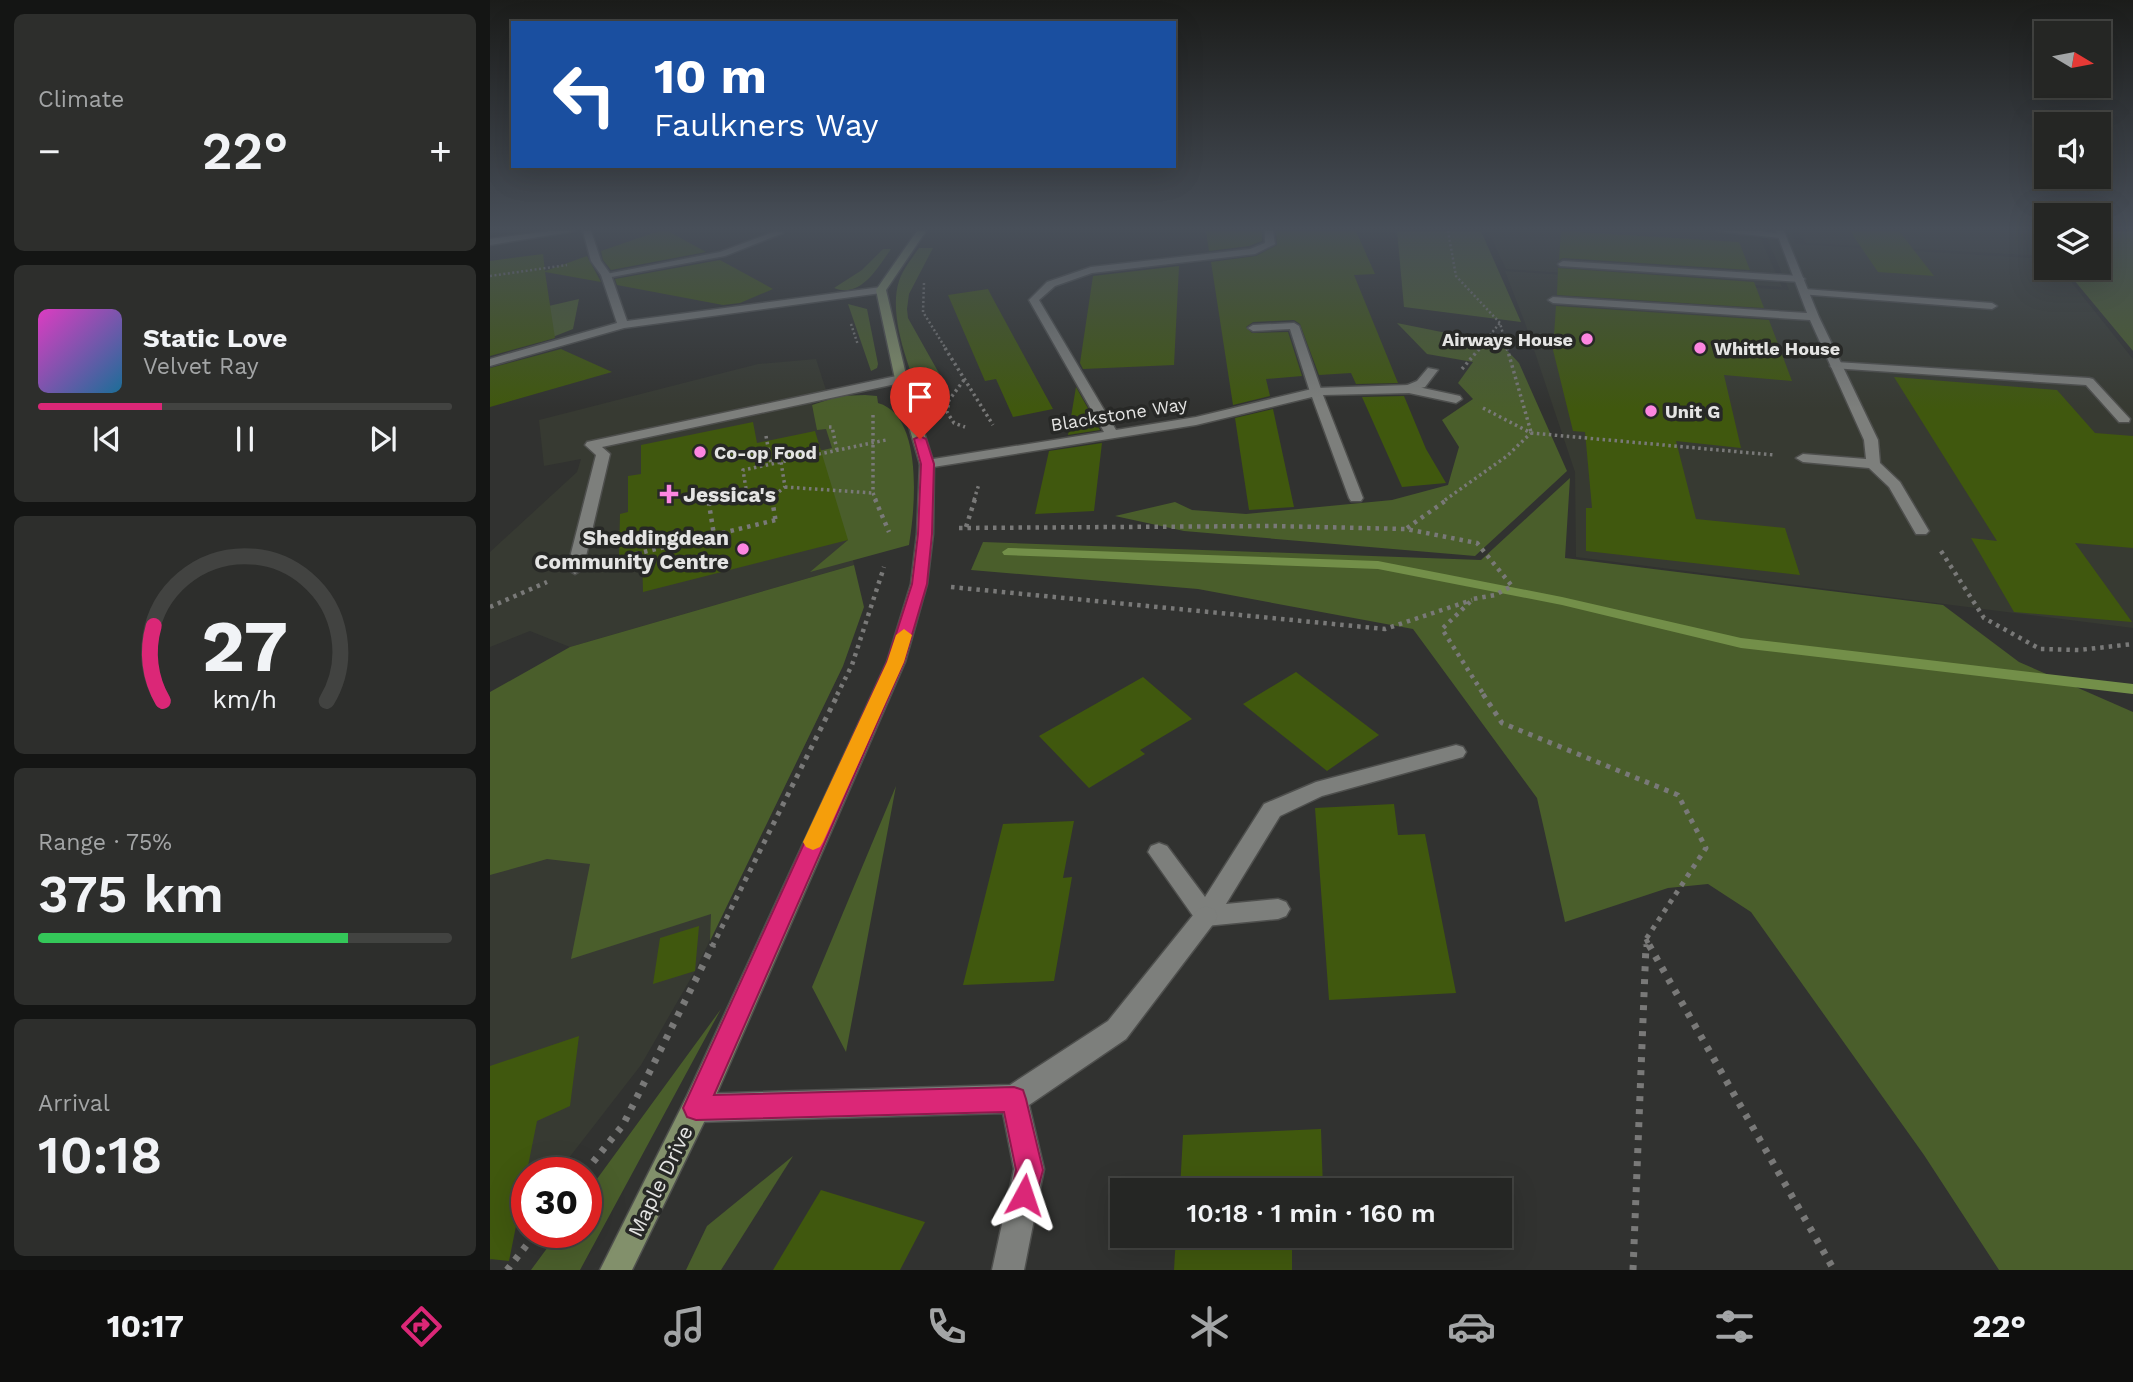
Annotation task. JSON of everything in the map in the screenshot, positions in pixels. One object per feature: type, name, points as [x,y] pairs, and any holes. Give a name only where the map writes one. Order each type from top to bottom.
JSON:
[{"type":"street","points":[[611,290],[623,325]]},
{"type":"street","points":[[490,363],[623,325],[878,290]]},
{"type":"street","name":"Maple Drive","points":[[617,1270],[696,1108],[895,662],[919,584],[925,534],[927,464],[901,379],[881,290]]},
{"type":"street","points":[[1044,290],[1034,300],[1112,434]]},
{"type":"street","points":[[1804,290],[1871,440],[1873,464]]},
{"type":"street","points":[[1843,290],[1992,306]]},
{"type":"street","points":[[1553,300],[1814,317]]},
{"type":"street","points":[[1253,328],[1294,326],[1356,498]]},
{"type":"street","points":[[1836,366],[2089,382],[2124,419]]},
{"type":"street","points":[[1409,389],[1421,384],[1432,370]]},
{"type":"street","points":[[575,569],[603,454],[592,445],[901,379]]},
{"type":"street","name":"Blackstone Way","points":[[927,464],[1196,421],[1316,392],[1409,389],[1451,398]]},
{"type":"street","points":[[1803,458],[1873,464],[1895,485],[1921,531]]},
{"type":"street","points":[[696,1108],[1014,1099],[1116,1030],[1206,916],[1272,810],[1316,790],[1456,752]]},
{"type":"street","points":[[1159,852],[1206,916]]},
{"type":"street","points":[[1206,916],[1278,909]]},
{"type":"street","points":[[1009,1270],[1029,1170],[1014,1099]]},
{"type":"path","points":[[924,290],[923,312],[994,426],[983,428]]},
{"type":"path","points":[[1469,290],[1500,323],[1531,433]]},
{"type":"path","points":[[841,294],[871,384],[873,493],[892,538]]},
{"type":"path","points":[[1500,323],[1452,381],[1451,398],[1495,411],[1514,426],[1531,433],[1803,458]]},
{"type":"path","points":[[964,380],[948,400],[947,412],[954,423],[971,429]]},
{"type":"path","points":[[1406,529],[1507,456],[1531,433]]},
{"type":"path","points":[[778,492],[747,498],[743,470],[873,444]]},
{"type":"path","points":[[919,584],[1385,628],[1473,599],[1495,595],[1512,586],[1477,543],[1406,529],[1275,526],[966,527],[989,454]]},
{"type":"path","points":[[781,461],[785,487]]},
{"type":"path","points":[[490,607],[575,569],[776,522],[772,497],[785,487],[873,493]]},
{"type":"path","points":[[714,535],[709,504],[747,495]]},
{"type":"path","points":[[1921,531],[1939,547],[1984,618],[2015,636],[2040,649],[2079,650],[2133,645]]},
{"type":"path","points":[[597,1157],[623,1125],[852,665],[885,564]]},
{"type":"path","points":[[1473,599],[1442,629],[1502,723],[1678,795],[1706,848],[1646,939],[1633,1270]]},
{"type":"path","points":[[1646,939],[1834,1270]]},
{"type":"path","points":[[507,1270],[524,1248]]},
{"type":"shaded area","points":[[1512,290],[2078,290],[2133,359],[2133,628],[1576,557],[1575,472]]},
{"type":"shaded area","points":[[816,359],[827,393],[811,396],[813,411],[826,428],[833,448],[854,565],[570,647],[530,631],[490,647],[490,552],[577,472],[581,459],[544,466],[539,420],[758,364]]},
{"type":"shaded area","points":[[843,666],[695,971],[641,1065],[570,1157],[511,1157],[511,1234],[490,1261],[490,728]]},
{"type":"green space","points":[[897,290],[911,290],[908,318],[945,384],[944,393],[939,400],[925,410],[903,346],[896,312]]},
{"type":"green space","points":[[1402,290],[1507,290],[1521,322],[1404,307]]},
{"type":"green space","points":[[2083,290],[2133,290],[2133,351]]},
{"type":"green space","points":[[579,299],[573,329],[540,342],[514,314]]},
{"type":"green space","points":[[848,304],[867,309],[878,364],[877,368],[871,371]]},
{"type":"green space","points":[[1397,323],[1501,344],[1519,363],[1567,471],[1475,556],[1184,531],[1115,516],[1175,502],[1192,510],[1246,514],[1392,500],[1448,485],[1459,447],[1442,420],[1473,399],[1458,383],[1473,362],[1427,354]]},
{"type":"green space","points":[[840,396],[877,396],[878,403],[893,411],[910,444],[914,488],[909,545],[810,572],[848,540],[738,469],[832,448],[826,429],[817,430],[812,405]]},
{"type":"green space","points":[[1570,478],[1565,558],[1943,605],[2019,662],[2133,712],[2133,1270],[1999,1270],[1924,1155],[1751,912],[1708,884],[1668,888],[1565,922],[1537,798],[1413,629],[1198,589],[971,570],[983,542],[1481,560]]},
{"type":"green space","points":[[854,565],[864,607],[843,666],[710,941],[711,914],[571,959],[590,864],[547,859],[490,875],[490,692],[570,647]]},
{"type":"green space","points":[[896,786],[846,1052],[812,987]]},
{"type":"green space","points":[[721,1009],[602,1229],[602,1172]]},
{"type":"green space","points":[[793,1156],[721,1270],[686,1270],[707,1226]]},
{"type":"green space","points":[[547,1248],[592,1248],[580,1270],[531,1270]]},
{"type":"building","points":[[490,290],[548,290],[555,338],[490,356]]},
{"type":"building","points":[[645,290],[770,290],[740,303],[723,305]]},
{"type":"building","points":[[989,290],[1053,409],[1013,417],[996,379],[985,381],[948,295]]},
{"type":"building","points":[[1091,290],[1178,290],[1174,365],[1083,369],[1080,363]]},
{"type":"building","points":[[1215,290],[1360,290],[1398,383],[1356,384],[1351,373],[1319,375],[1300,324],[1294,320],[1253,322],[1246,327],[1252,333],[1288,332],[1302,376],[1266,379],[1270,396],[1233,405]]},
{"type":"building","points":[[1557,290],[1757,290],[1764,308],[1557,295]]},
{"type":"building","points":[[1556,306],[1769,320],[1792,381],[1724,375],[1741,448],[1676,441],[1696,519],[1785,528],[1800,575],[1586,551],[1586,508],[1592,508],[1585,432],[1573,431],[1553,350]]},
{"type":"building","points":[[561,349],[612,372],[490,407],[490,368]]},
{"type":"building","points":[[1894,377],[2057,390],[2095,433],[2133,436],[2133,548],[2075,543],[2132,622],[2014,612],[1971,538],[1997,541]]},
{"type":"building","points":[[1076,387],[1100,430],[1068,435]]},
{"type":"building","points":[[1404,396],[1426,449],[1446,483],[1402,487],[1362,397]]},
{"type":"building","points":[[1273,409],[1294,507],[1249,510],[1235,418]]},
{"type":"building","points":[[753,422],[757,443],[815,431],[848,540],[643,592],[642,551],[619,556],[620,514],[628,512],[628,476],[641,474],[641,445]]},
{"type":"building","points":[[1102,443],[1094,511],[1035,514],[1049,451]]},
{"type":"building","points":[[1296,672],[1379,735],[1327,771],[1243,704]]},
{"type":"building","points":[[1143,677],[1192,719],[1140,750],[1145,754],[1089,788],[1039,736]]},
{"type":"building","points":[[1394,804],[1398,835],[1425,834],[1456,993],[1329,1000],[1315,808]]},
{"type":"building","points":[[1074,821],[1063,878],[1072,877],[1054,981],[963,985],[1003,824]]},
{"type":"building","points":[[699,926],[695,971],[653,984],[660,938]]},
{"type":"building","points":[[579,1036],[570,1106],[537,1121],[530,1157],[511,1157],[512,1248],[509,1261],[490,1259],[490,1066]]},
{"type":"building","points":[[1321,1129],[1323,1178],[1181,1178],[1183,1135]]},
{"type":"building","points":[[821,1190],[925,1222],[900,1270],[773,1270]]},
{"type":"building","points":[[1175,1248],[1292,1248],[1292,1270],[1174,1270]]},
{"type":"waterway","points":[[1008,552],[1378,565],[1562,601],[1741,643],[2133,689]]},
{"type":"slow traffic","points":[[813,842],[895,662],[904,635]]},
{"type":"place","name":"Airways House","points":[[1587,339]]},
{"type":"place","name":"Whittle House","points":[[1700,348]]},
{"type":"place","name":"Unit G","points":[[1651,411]]},
{"type":"place","name":"Co-op Food","points":[[700,452]]},
{"type":"place","name":"Jessica's","points":[[669,494]]},
{"type":"place","name":"Sheddingdean Community Centre","points":[[743,549]]},
{"type":"route","points":[[920,439],[927,464],[925,534],[919,584],[895,662],[696,1108],[1014,1099],[1029,1170],[1024,1195]]}]
